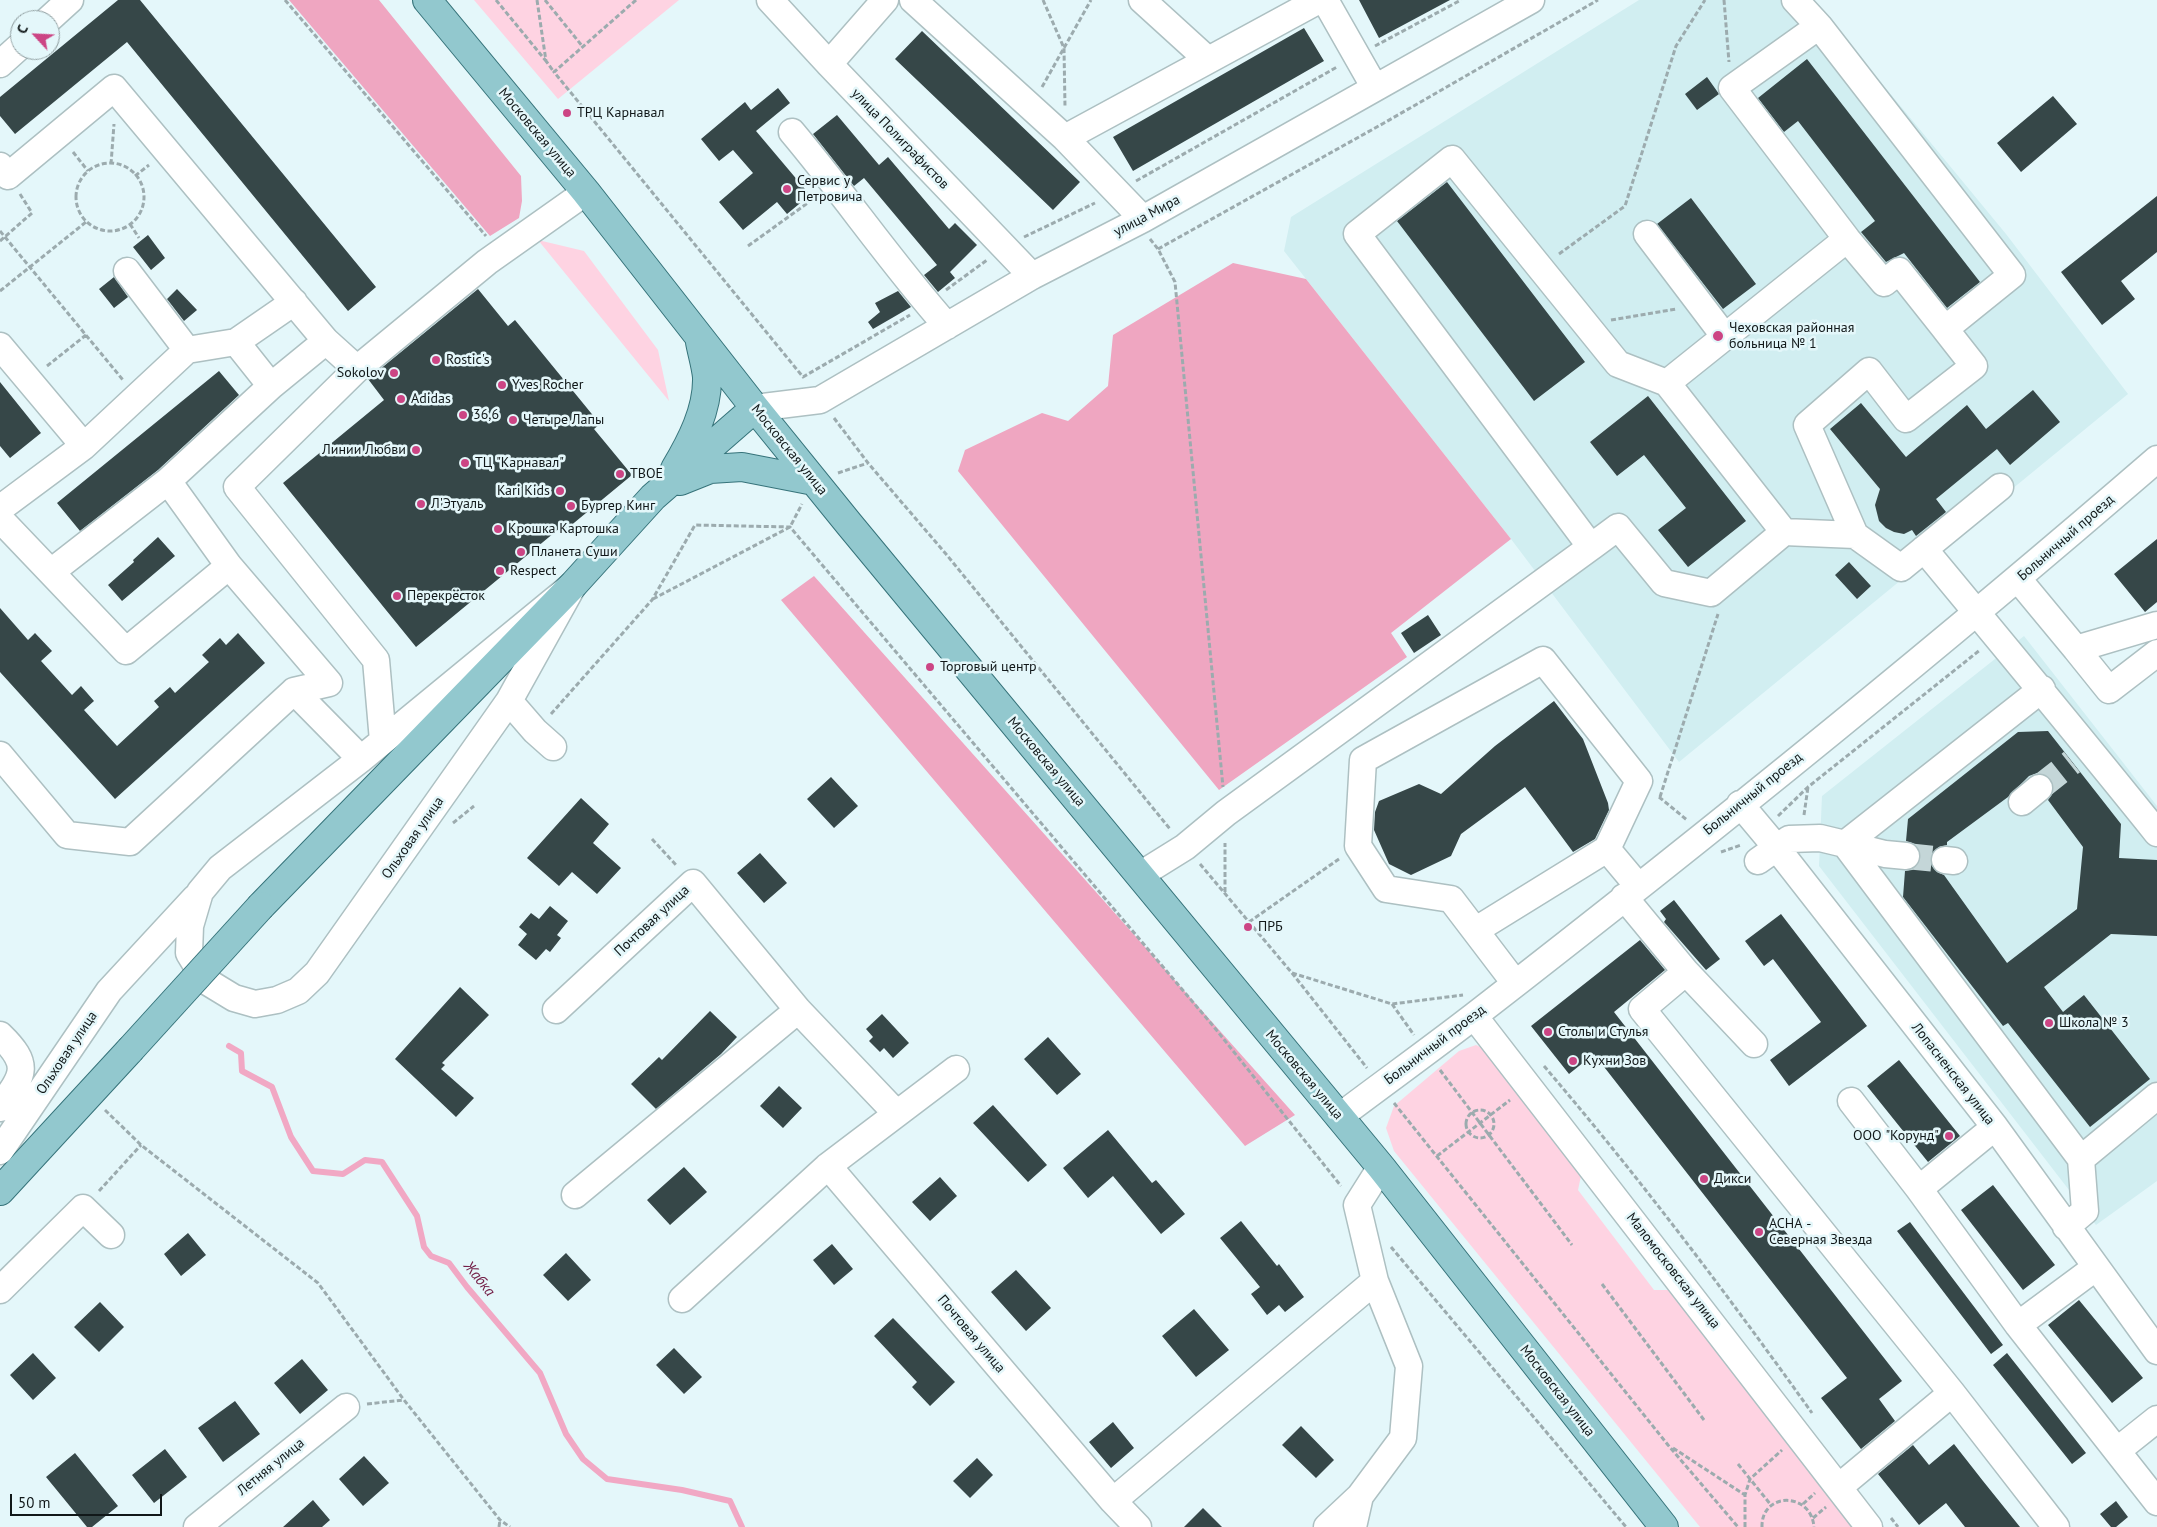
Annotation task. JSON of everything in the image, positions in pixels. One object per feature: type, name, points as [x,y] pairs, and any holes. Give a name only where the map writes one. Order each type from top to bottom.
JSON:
[{"type":"main road","name":"Московская улица","points":[[427,0],[586,192],[814,481],[1381,1167],[1664,1527]]},
{"type":"main road","points":[[664,488],[690,444],[702,412],[707,377],[700,338]]},
{"type":"main road","name":"Ольховая улица","points":[[0,1191],[262,906],[574,584],[664,488],[755,408]]},
{"type":"main road","points":[[664,488],[710,469],[742,467],[814,481]]},
{"type":"street","points":[[59,10],[70,0]]},
{"type":"street","name":"улица Полиграфистов","points":[[770,0],[785,33],[829,64],[1032,276]]},
{"type":"street","points":[[829,64],[884,0]]},
{"type":"street","points":[[913,0],[1065,138],[1144,219]]},
{"type":"street","points":[[1142,0],[1208,60]]},
{"type":"street","points":[[1065,138],[1319,0]]},
{"type":"street","points":[[1325,0],[1375,88]]},
{"type":"street","name":"улица Мира","points":[[755,408],[820,400],[1032,276],[1144,219],[1531,0]]},
{"type":"street","points":[[1795,0],[1819,26],[2012,275],[1945,329]]},
{"type":"street","points":[[1819,26],[1732,88],[1847,239],[1884,283],[1899,270],[1974,366],[1906,419],[1868,371],[1807,425],[1855,534],[1901,568],[2000,487]]},
{"type":"street","points":[[0,64],[10,55]]},
{"type":"street","points":[[4,171],[114,88],[326,341],[357,369]]},
{"type":"street","points":[[792,132],[834,183],[903,276],[947,326]]},
{"type":"street","points":[[1591,547],[1357,234],[1452,159],[1618,364],[1666,383],[1784,532]]},
{"type":"street","points":[[384,741],[376,660],[237,487],[357,369],[488,262],[586,192]]},
{"type":"street","points":[[1647,234],[1725,337]]},
{"type":"street","points":[[1666,383],[1847,239]]},
{"type":"street","points":[[127,272],[186,350]]},
{"type":"street","points":[[230,566],[126,651],[51,572],[3,512],[84,446],[186,350],[236,342],[294,302]]},
{"type":"street","points":[[51,572],[168,481],[271,386],[326,341]]},
{"type":"street","points":[[236,342],[271,386]]},
{"type":"street","points":[[0,346],[84,446]]},
{"type":"street","name":"Больничный проезд","points":[[1339,1117],[1427,1052],[1473,1005],[1515,984],[1631,892],[2018,579],[2157,459]]},
{"type":"street","points":[[0,755],[67,835],[130,842],[294,691],[329,682],[230,566],[168,481]]},
{"type":"street","points":[[1140,875],[1185,847],[1226,813],[1618,526],[1664,582],[1711,593],[1784,532],[1855,534]]},
{"type":"street","points":[[1924,549],[2042,689],[2080,754],[2157,832]]},
{"type":"street","points":[[2018,579],[2109,690],[2157,653]]},
{"type":"street","name":"Ольховая улица","points":[[0,1151],[109,991],[220,868],[384,741],[574,584]]},
{"type":"street","name":"Ольховая улица","points":[[200,892],[190,926],[188,953],[206,980],[234,998],[255,1004],[277,1000],[298,990],[317,973],[510,700],[574,584]]},
{"type":"street","points":[[2076,649],[2157,625]]},
{"type":"street","points":[[1476,930],[1607,849],[1639,781],[1543,660],[1363,760],[1358,846],[1386,889],[1451,900],[1476,930],[1515,984]]},
{"type":"street","points":[[1845,844],[2042,689]]},
{"type":"street","points":[[294,691],[361,759]]},
{"type":"street","points":[[510,700],[544,739]]},
{"type":"street","name":"Лопасненская улица","points":[[1740,804],[1767,854],[1994,1127],[2157,1351]]},
{"type":"street","points":[[1767,854],[1789,839],[1820,838],[1885,854],[1906,856]]},
{"type":"street","points":[[1845,844],[2081,1159],[2085,1211],[2066,1227]]},
{"type":"street","points":[[1607,849],[1631,892],[1686,972],[1754,1044]]},
{"type":"street","name":"Почтовая улица","points":[[556,1010],[693,883],[798,1010],[896,1113]]},
{"type":"street","points":[[1686,972],[1642,1009],[1952,1393],[2056,1527]]},
{"type":"street","name":"Маломосковская улица","points":[[1473,1005],[1536,1074],[1808,1426],[1839,1487],[1878,1519]]},
{"type":"street","points":[[575,1195],[798,1010]]},
{"type":"street","points":[[0,1035],[20,1058],[21,1074],[0,1108]]},
{"type":"street","points":[[682,1299],[828,1166],[956,1069]]},
{"type":"street","points":[[2081,1159],[2157,1096]]},
{"type":"street","points":[[1851,1101],[1919,1189],[2018,1325],[2157,1502]]},
{"type":"street","points":[[1919,1189],[1994,1127]]},
{"type":"street","name":"Почтовая улица","points":[[828,1166],[1113,1501],[1138,1527]]},
{"type":"street","points":[[1327,1527],[1360,1496],[1403,1438],[1408,1366],[1375,1281],[1356,1205],[1381,1167]]},
{"type":"street","points":[[0,1290],[83,1208],[111,1235]]},
{"type":"street","points":[[2018,1325],[2095,1268]]},
{"type":"street","points":[[1113,1501],[1375,1281]]},
{"type":"street","points":[[1839,1487],[1952,1393]]},
{"type":"street","name":"Летняя улица","points":[[197,1527],[346,1407]]},
{"type":"street","points":[[2118,1450],[2157,1420]]},
{"type":"street","points":[[1353,1527],[1360,1496]]},
{"type":"path","points":[[285,0],[492,243],[488,262]]},
{"type":"path","points":[[496,0],[554,72]]},
{"type":"path","points":[[537,0],[546,61]]},
{"type":"path","points":[[545,0],[583,47]]},
{"type":"path","points":[[1042,0],[1064,48],[1065,138]]},
{"type":"path","points":[[1031,107],[1091,0]]},
{"type":"path","points":[[1225,892],[1226,813],[1175,282],[1158,249],[1384,123],[1598,0]]},
{"type":"path","points":[[1540,268],[1625,206],[1676,46],[1705,0]]},
{"type":"path","points":[[1724,0],[1732,88]]},
{"type":"path","points":[[105,163],[120,164],[133,172],[141,185],[144,200],[139,214],[130,224],[115,231],[99,230],[86,222],[78,210],[76,194],[80,180],[88,171],[105,163]]},
{"type":"path","points":[[0,241],[32,213],[4,171]]},
{"type":"path","points":[[748,246],[834,183]]},
{"type":"path","points":[[0,291],[86,222]]},
{"type":"path","points":[[130,224],[139,238]]},
{"type":"path","points":[[0,231],[137,396]]},
{"type":"path","points":[[1585,324],[1701,305]]},
{"type":"path","points":[[29,380],[86,335]]},
{"type":"path","points":[[803,377],[868,463],[952,561],[1185,847],[1292,972],[1668,1444],[1738,1527]]},
{"type":"path","points":[[544,739],[652,600],[695,525],[790,527],[1214,1027],[1356,1205]]},
{"type":"path","points":[[652,600],[790,527]]},
{"type":"path","points":[[1660,797],[1729,578]]},
{"type":"path","points":[[1773,821],[1808,787],[1997,637]]},
{"type":"path","points":[[1639,781],[1687,820]]},
{"type":"path","points":[[652,839],[693,883]]},
{"type":"path","points":[[1249,922],[1358,846]]},
{"type":"path","points":[[1292,972],[1392,1004],[1473,1005]]},
{"type":"path","points":[[1392,1004],[1572,1245]]},
{"type":"path","points":[[1437,1156],[1491,1116],[1536,1074],[1652,1198],[1750,1326],[1808,1426],[1750,1478],[1745,1495],[1745,1527]]},
{"type":"path","points":[[101,1106],[142,1145],[318,1283],[404,1400],[500,1520],[510,1527]]},
{"type":"path","points":[[1478,1110],[1489,1113],[1494,1123],[1491,1134],[1481,1139],[1470,1136],[1465,1126],[1469,1115],[1472,1113],[1478,1110]]},
{"type":"path","points":[[83,1208],[142,1145]]},
{"type":"path","points":[[1389,1244],[1626,1527]]},
{"type":"path","points":[[1602,1284],[1704,1420]]},
{"type":"path","points":[[346,1407],[404,1400]]},
{"type":"path","points":[[1668,1444],[1745,1495]]},
{"type":"path","points":[[1738,1464],[1771,1505]]},
{"type":"path","points":[[1762,1527],[1762,1519],[1771,1505],[1787,1499],[1803,1504],[1813,1518],[1814,1527]]},
{"type":"path","points":[[1878,1519],[1898,1527]]},
{"type":"path","points":[[499,1527],[500,1520]]},
{"type":"shaded area","points":[[289,0],[379,0],[521,176],[522,201],[519,218],[490,236]]},
{"type":"shaded area","points":[[474,0],[679,0],[558,99]]},
{"type":"shaded area","name":"Чеховская районная больница № 1","points":[[1639,0],[1813,0],[2006,234],[2128,394],[1679,762],[1511,539],[1284,251],[1291,217]]},
{"type":"shaded area","points":[[538,240],[584,251],[658,350],[669,401]]},
{"type":"shaded area","points":[[1233,263],[1306,279],[1511,539],[1391,633],[1407,657],[1219,790],[958,471],[965,450],[1042,413],[1068,421],[1108,386],[1113,335]]},
{"type":"shaded area","points":[[814,576],[1295,1115],[1245,1146],[781,600]]},
{"type":"shaded area","name":"Школа № 3","points":[[2024,636],[2157,806],[2157,1181],[2096,1225],[1819,866],[1822,796]]},
{"type":"shaded area","points":[[1476,1045],[1489,1051],[1582,1171],[1578,1190],[1654,1290],[1674,1290],[1853,1527],[1700,1527],[1394,1151],[1386,1128],[1394,1106],[1459,1051]]},
{"type":"building","points":[[118,0],[140,0],[376,287],[348,311],[127,42],[15,134],[0,116],[0,97],[45,60],[60,60],[60,48]]},
{"type":"building","points":[[1359,0],[1450,0],[1379,38]]},
{"type":"building","points":[[1304,28],[1324,61],[1133,171],[1113,137]]},
{"type":"building","points":[[922,31],[1080,182],[1053,210],[895,59]]},
{"type":"building","points":[[1807,59],[1980,282],[1947,308],[1904,253],[1886,262],[1861,232],[1875,221],[1798,121],[1784,132],[1758,98]]},
{"type":"building","points":[[1707,77],[1719,94],[1697,110],[1685,94]]},
{"type":"building","points":[[778,88],[790,103],[756,131],[810,195],[787,214],[777,202],[743,230],[719,202],[753,173],[733,150],[719,161],[701,139],[745,102],[751,110]]},
{"type":"building","points":[[2053,96],[2077,124],[2021,172],[1997,143]]},
{"type":"building","points":[[837,115],[879,165],[888,157],[949,229],[955,223],[977,245],[950,272],[955,278],[938,292],[924,275],[937,265],[864,178],[854,186],[813,134]]},
{"type":"building","points":[[1447,182],[1585,362],[1534,401],[1397,221]]},
{"type":"building","points":[[2157,196],[2157,252],[2121,281],[2135,299],[2102,325],[2061,272]]},
{"type":"building","points":[[1691,198],[1756,284],[1723,309],[1657,224]]},
{"type":"building","points":[[148,235],[165,258],[151,270],[133,247]]},
{"type":"building","points":[[114,277],[128,297],[114,308],[99,289]]},
{"type":"building","points":[[177,289],[197,310],[184,321],[167,299]]},
{"type":"building","name":"ТЦ \"Карнавал\"","points":[[478,289],[508,326],[515,320],[600,424],[594,429],[632,475],[563,532],[560,528],[416,647],[283,483],[384,400],[368,379]]},
{"type":"building","points":[[898,291],[911,307],[873,329],[868,322],[880,312],[875,303]]},
{"type":"building","points":[[219,371],[239,395],[158,470],[80,531],[57,503]]},
{"type":"building","points":[[0,382],[41,433],[10,458],[0,446]]},
{"type":"building","points":[[2033,390],[2060,422],[2010,465],[1997,449],[1936,499],[1946,512],[1916,536],[1912,530],[1904,534],[1894,532],[1886,528],[1879,521],[1875,505],[1880,489],[1830,429],[1861,403],[1906,457],[1967,405],[1986,429]]},
{"type":"building","points":[[1648,396],[1746,521],[1688,567],[1658,530],[1686,508],[1644,455],[1617,476],[1590,442]]},
{"type":"building","points":[[158,537],[175,556],[122,601],[108,585]]},
{"type":"building","points":[[2157,539],[2157,602],[2145,612],[2114,574]]},
{"type":"building","points":[[1849,562],[1871,586],[1857,599],[1835,575]]},
{"type":"building","points":[[0,608],[28,640],[35,633],[52,651],[41,661],[72,695],[81,686],[94,701],[84,710],[117,746],[159,707],[154,701],[170,687],[175,693],[209,662],[202,655],[220,638],[226,645],[238,633],[265,663],[115,799],[0,672]]},
{"type":"building","points":[[1428,615],[1441,635],[1414,653],[1401,633]]},
{"type":"building","points":[[1554,701],[1583,739],[1608,803],[1609,810],[1595,839],[1573,852],[1525,787],[1461,834],[1451,856],[1411,875],[1389,864],[1374,830],[1375,812],[1379,801],[1419,784],[1441,794],[1495,746]]},
{"type":"building","points":[[2048,731],[2121,824],[2119,858],[2157,860],[2157,936],[2111,934],[2044,987],[2063,1012],[2084,995],[2150,1079],[2090,1127],[2008,1023],[2003,1026],[1903,897],[1905,871],[1912,870],[1918,865],[1921,857],[1919,849],[1915,844],[1906,841],[1908,819],[2018,732]],"holes":[[[2037,773],[2045,774],[2051,779],[2054,786],[2053,793],[2048,800],[2083,847],[2077,909],[2007,963],[1944,875],[1937,872],[1932,866],[1930,858],[1939,847],[1947,845],[1947,842],[2008,797],[2029,776]]]},
{"type":"building","points":[[831,777],[858,806],[834,828],[807,799]]},
{"type":"building","points":[[581,798],[609,824],[593,843],[621,868],[597,894],[572,872],[559,886],[527,858]]},
{"type":"building","points":[[760,853],[787,883],[764,903],[737,873]]},
{"type":"building","points":[[1674,900],[1720,959],[1706,970],[1664,922],[1666,919],[1660,911]]},
{"type":"building","points":[[550,906],[568,921],[557,935],[561,938],[550,952],[546,949],[536,960],[518,945],[527,934],[519,927],[531,913],[539,919]]},
{"type":"building","points":[[1781,914],[1867,1026],[1789,1086],[1770,1060],[1821,1022],[1773,959],[1764,966],[1745,941]]},
{"type":"building","points":[[1640,940],[1665,970],[1614,1012],[1902,1381],[1879,1399],[1895,1421],[1861,1449],[1821,1398],[1847,1378],[1594,1054],[1569,1074],[1531,1026]]},
{"type":"building","points":[[460,987],[489,1015],[442,1063],[445,1065],[441,1069],[474,1098],[456,1117],[395,1059]]},
{"type":"building","points":[[710,1011],[737,1037],[721,1054],[656,1109],[631,1084],[659,1057],[662,1060]]},
{"type":"building","points":[[882,1014],[909,1043],[893,1058],[884,1048],[880,1052],[869,1041],[873,1037],[866,1029]]},
{"type":"building","points":[[1048,1037],[1081,1074],[1057,1095],[1024,1059]]},
{"type":"building","points":[[1899,1060],[1960,1136],[1928,1162],[1867,1086]]},
{"type":"building","points":[[779,1086],[802,1108],[783,1128],[760,1106]]},
{"type":"building","points":[[993,1105],[1047,1165],[1028,1182],[973,1123]]},
{"type":"building","points":[[1108,1130],[1152,1183],[1156,1180],[1185,1214],[1161,1234],[1113,1176],[1088,1198],[1063,1168]]},
{"type":"building","points":[[684,1167],[707,1192],[670,1225],[647,1200]]},
{"type":"building","points":[[940,1177],[957,1196],[930,1221],[912,1202]]},
{"type":"building","points":[[1993,1185],[2055,1265],[2023,1290],[1961,1210]]},
{"type":"building","points":[[1241,1221],[1277,1266],[1279,1264],[1304,1297],[1285,1312],[1279,1305],[1267,1315],[1251,1294],[1260,1287],[1220,1238]]},
{"type":"building","points":[[1910,1222],[2003,1345],[1991,1354],[1897,1231]]},
{"type":"building","points":[[188,1233],[206,1255],[181,1276],[164,1254]]},
{"type":"building","points":[[832,1244],[853,1269],[834,1285],[813,1260]]},
{"type":"building","points":[[566,1253],[591,1280],[568,1301],[543,1275]]},
{"type":"building","points":[[1016,1270],[1051,1308],[1026,1331],[991,1292]]},
{"type":"building","points":[[2079,1300],[2143,1378],[2112,1403],[2048,1325]]},
{"type":"building","points":[[100,1302],[124,1327],[99,1352],[74,1327]]},
{"type":"building","points":[[1194,1309],[1229,1350],[1196,1377],[1162,1336]]},
{"type":"building","points":[[893,1318],[955,1382],[930,1406],[912,1387],[917,1382],[874,1336]]},
{"type":"building","points":[[674,1348],[702,1377],[684,1394],[656,1365]]},
{"type":"building","points":[[33,1353],[56,1378],[33,1400],[10,1375]]},
{"type":"building","points":[[2007,1353],[2086,1453],[2072,1464],[1993,1365]]},
{"type":"building","points":[[302,1359],[328,1390],[300,1414],[274,1383]]},
{"type":"building","points":[[235,1401],[260,1434],[223,1462],[198,1428]]},
{"type":"building","points":[[1113,1422],[1134,1448],[1111,1468],[1089,1442]]},
{"type":"building","points":[[1301,1426],[1334,1460],[1316,1478],[1282,1445]]},
{"type":"building","points":[[1954,1444],[2020,1527],[1965,1527],[1946,1503],[1919,1525],[1878,1474],[1913,1445],[1929,1465]]},
{"type":"building","points":[[165,1449],[187,1477],[154,1503],[132,1475]]},
{"type":"building","points":[[75,1453],[118,1506],[92,1527],[87,1527],[46,1477]]},
{"type":"building","points":[[364,1456],[389,1483],[363,1506],[339,1479]]},
{"type":"building","points":[[977,1458],[993,1475],[970,1498],[953,1481]]},
{"type":"building","points":[[313,1500],[330,1520],[322,1527],[283,1527]]},
{"type":"building","points":[[2116,1501],[2128,1517],[2116,1527],[2111,1527],[2100,1514]]},
{"type":"building","points":[[1203,1508],[1222,1527],[1184,1527]]},
{"type":"waterway","name":"Жабка","points":[[229,1046],[241,1053],[242,1071],[272,1087],[291,1137],[313,1171],[343,1174],[365,1160],[382,1162],[417,1216],[424,1247],[431,1256],[449,1263],[540,1373],[566,1434],[583,1459],[607,1479],[682,1490],[730,1501],[742,1527]]},
{"type":"tunnel","points":[[2039,788],[2072,762]]},
{"type":"tunnel","points":[[1906,856],[1945,860]]},
{"type":"place","name":"ТРЦ Карнавал","points":[[567,113]]},
{"type":"place","name":"Сервис у Петровича","points":[[787,189]]},
{"type":"place","name":"Чеховская районная больница № 1","points":[[1718,336]]},
{"type":"place","name":"Rostic's","points":[[436,360]]},
{"type":"place","name":"Sokolov","points":[[394,373]]},
{"type":"place","name":"Yves Rocher","points":[[502,385]]},
{"type":"place","name":"Adidas","points":[[401,399]]},
{"type":"place","name":"36,6","points":[[463,415]]},
{"type":"place","name":"Четыре Лапы","points":[[513,420]]},
{"type":"place","name":"Линии Любви","points":[[416,450]]},
{"type":"place","name":"ТЦ \"Карнавал\"","points":[[465,463]]},
{"type":"place","name":"ТВОЕ","points":[[620,474]]},
{"type":"place","name":"Kari Kids","points":[[560,491]]},
{"type":"place","name":"Л'Этуаль","points":[[421,504]]},
{"type":"place","name":"Бургер Кинг","points":[[571,506]]},
{"type":"place","name":"Крошка Картошка","points":[[498,529]]},
{"type":"place","name":"Планета Суши","points":[[521,552]]},
{"type":"place","name":"Respect","points":[[500,571]]},
{"type":"place","name":"Перекрёсток","points":[[397,596]]},
{"type":"place","name":"Торговый центр","points":[[930,667]]},
{"type":"place","name":"ПРБ","points":[[1248,927]]},
{"type":"place","name":"Школа № 3","points":[[2049,1023]]},
{"type":"place","name":"Столы и Стулья","points":[[1548,1032]]},
{"type":"place","name":"Кухни Зов","points":[[1573,1061]]},
{"type":"place","name":"ООО \"Корунд\"","points":[[1949,1136]]},
{"type":"place","name":"Дикси","points":[[1704,1179]]},
{"type":"place","name":"АСНА - Северная Звезда","points":[[1759,1232]]}]
